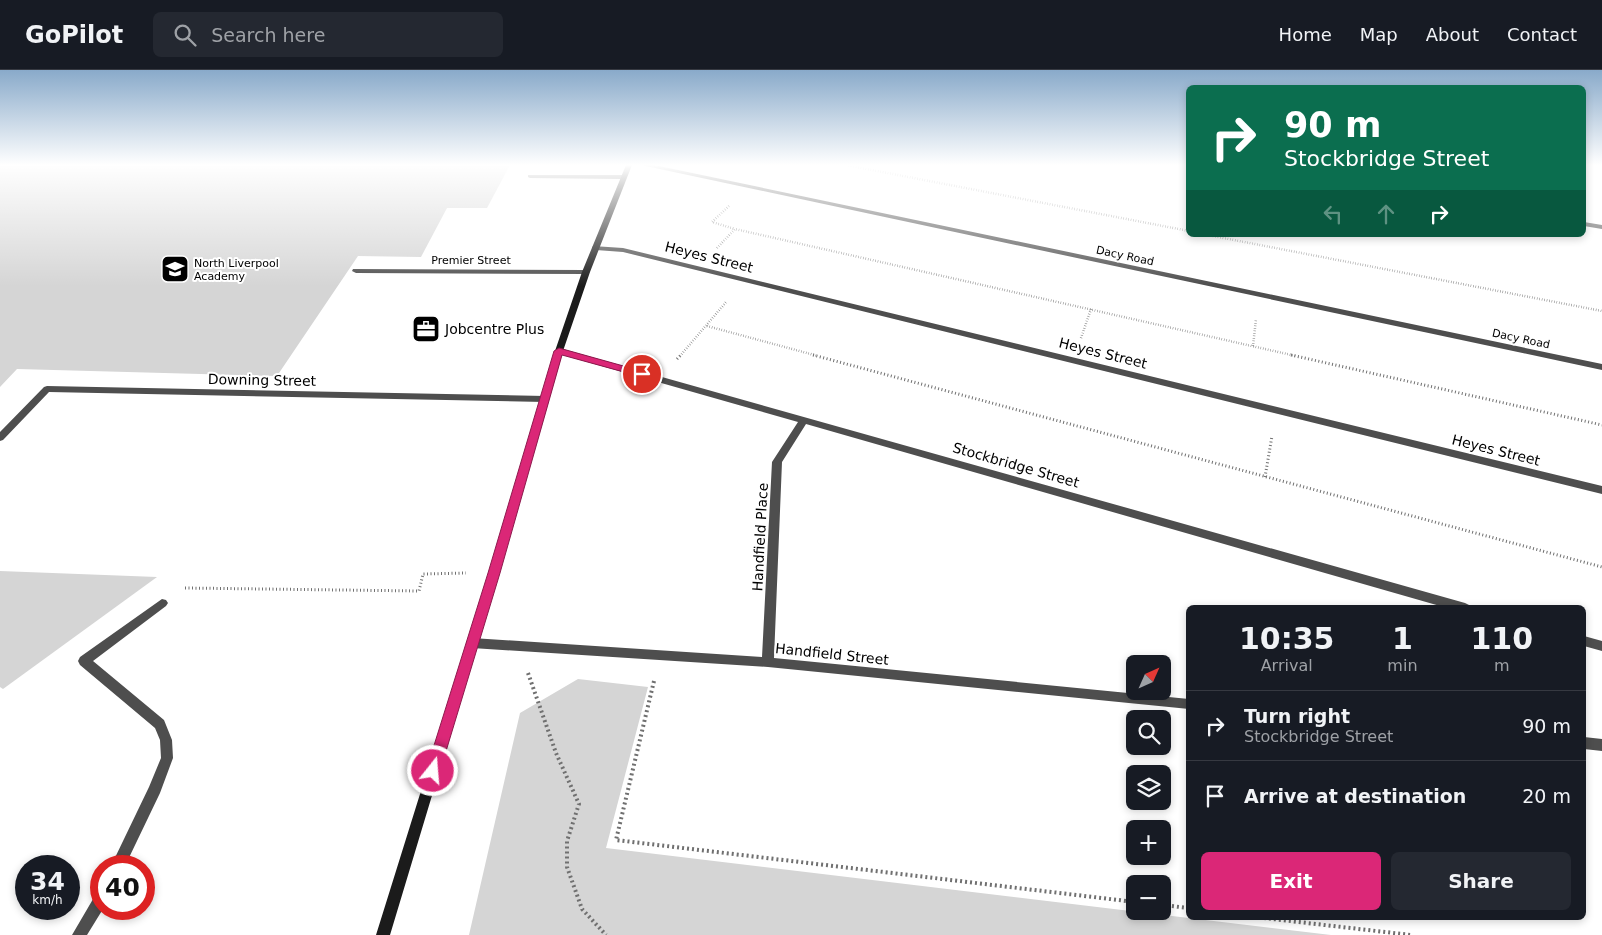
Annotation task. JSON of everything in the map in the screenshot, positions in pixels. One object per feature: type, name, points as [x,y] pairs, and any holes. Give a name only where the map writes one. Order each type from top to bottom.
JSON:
[{"type":"street","points":[[383,935],[494,573],[559,351],[586,272],[613,205]]},
{"type":"street","name":"Dacy Road","points":[[834,205],[1602,367]]},
{"type":"street","points":[[1586,224],[1602,227]]},
{"type":"street","name":"Heyes Street","points":[[596,248],[623,250],[698,268],[1602,490]]},
{"type":"street","name":"Premier Street","points":[[356,271],[586,272]]},
{"type":"street","name":"Stockbridge Street","points":[[559,351],[1454,605]]},
{"type":"street","name":"Downing Street","points":[[0,438],[47,389],[545,399]]},
{"type":"street","name":"Handfield Place","points":[[768,662],[777,462],[804,420]]},
{"type":"street","points":[[123,855],[167,758],[166,740],[160,724],[84,661],[162,603]]},
{"type":"street","points":[[1586,642],[1602,646]]},
{"type":"street","name":"Handfield Street","points":[[472,644],[768,662],[1186,704]]},
{"type":"street","points":[[1586,743],[1602,745]]},
{"type":"street","points":[[79,935],[90,917]]},
{"type":"path","points":[[729,205],[712,222],[735,229],[1602,425]]},
{"type":"path","points":[[1056,205],[1186,230]]},
{"type":"path","points":[[698,268],[735,229]]},
{"type":"path","points":[[1218,237],[1602,311]]},
{"type":"path","points":[[659,379],[745,280]]},
{"type":"path","points":[[706,326],[1602,567]]},
{"type":"path","points":[[1265,477],[1276,410]]},
{"type":"path","points":[[162,603],[181,588],[419,591],[423,574],[494,573]]},
{"type":"path","points":[[518,646],[540,702],[556,753],[579,804],[567,841],[567,867],[582,909],[606,935]]},
{"type":"path","points":[[659,656],[616,840],[1126,901]]},
{"type":"path","points":[[1171,906],[1186,908]]},
{"type":"path","points":[[1281,920],[1411,935]]},
{"type":"shaded area","name":"North Liverpool Academy","points":[[0,205],[488,205],[487,208],[447,208],[421,257],[358,256],[277,376],[17,369],[0,387]]},
{"type":"shaded area","points":[[0,571],[157,577],[3,689],[0,687]]},
{"type":"shaded area","points":[[578,679],[648,687],[606,848],[1126,910],[1126,920],[1171,920],[1171,916],[1186,918],[1186,920],[1206,920],[1331,935],[469,935],[520,713]]},
{"type":"place","name":"North Liverpool Academy","points":[[175,269]]},
{"type":"place","name":"Jobcentre Plus","points":[[426,329]]},
{"type":"route","points":[[433,771],[494,573],[559,351],[642,374]]}]
